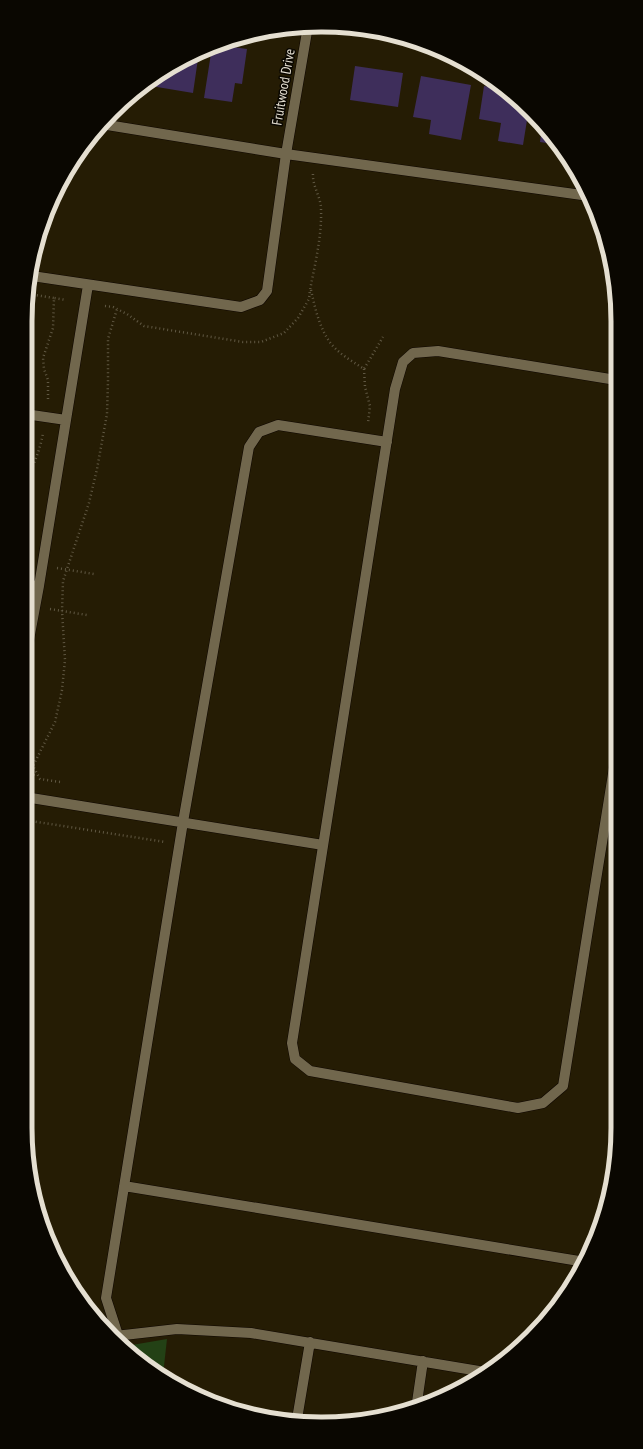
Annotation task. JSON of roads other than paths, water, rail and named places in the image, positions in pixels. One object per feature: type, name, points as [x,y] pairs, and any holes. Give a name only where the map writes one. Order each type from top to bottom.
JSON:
[{"type":"street","name":"Fruitwood Drive","points":[[36,277],[241,307],[260,300],[267,291],[286,154],[307,33]]},
{"type":"street","points":[[109,125],[286,154],[582,195]]},
{"type":"street","points":[[32,624],[88,285]]},
{"type":"street","points":[[611,379],[438,351],[413,353],[403,362],[395,389],[386,442],[292,1043],[295,1059],[310,1071],[518,1108],[543,1104],[563,1086],[611,816]]},
{"type":"street","points":[[32,415],[66,420]]},
{"type":"street","points":[[114,1329],[106,1298],[184,822],[249,447],[259,432],[278,425],[386,442]]},
{"type":"street","points":[[32,586],[39,586]]},
{"type":"street","points":[[32,798],[323,845]]},
{"type":"street","points":[[124,1186],[578,1261]]},
{"type":"street","points":[[121,1335],[177,1329],[251,1333],[478,1371]]},
{"type":"street","points":[[298,1416],[310,1342]]},
{"type":"street","points":[[417,1401],[423,1361]]}]
